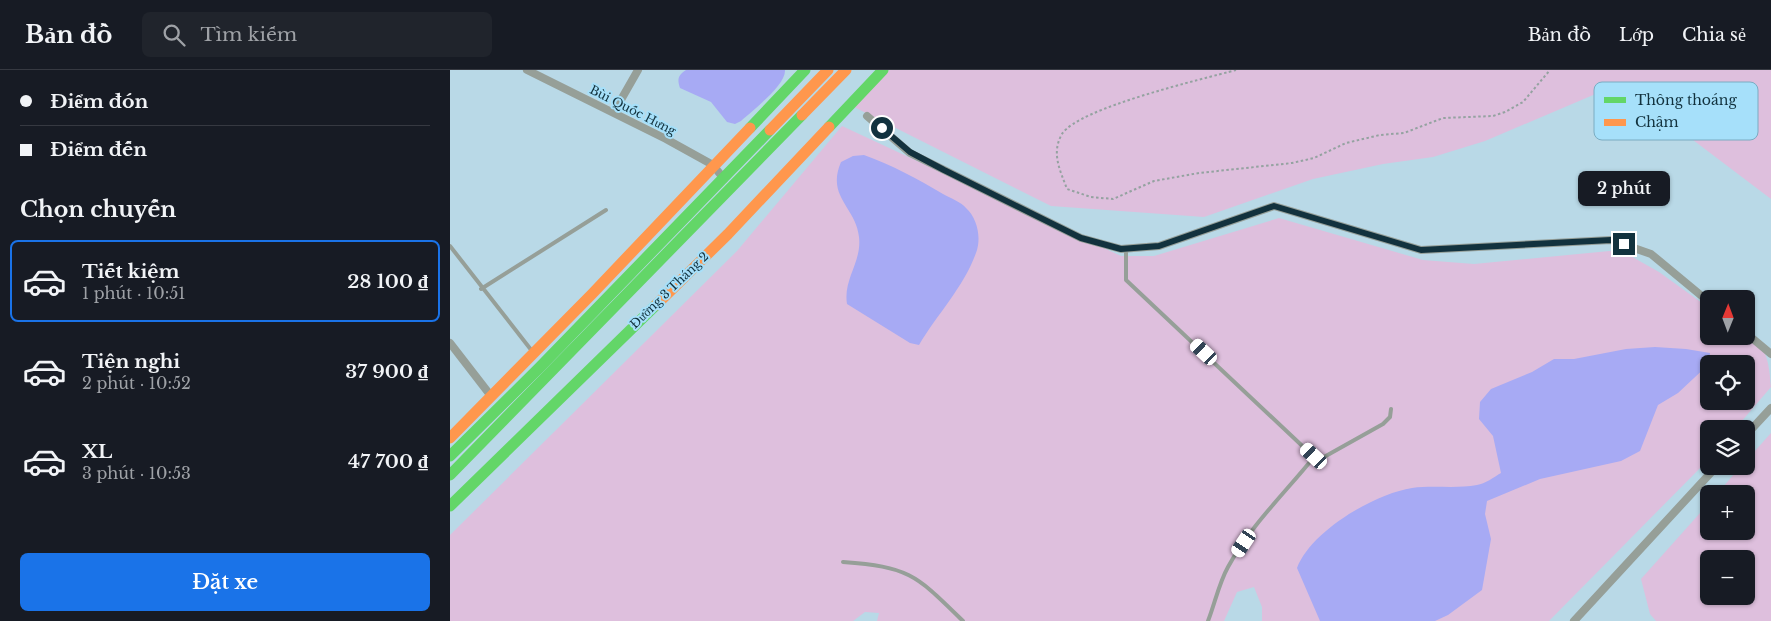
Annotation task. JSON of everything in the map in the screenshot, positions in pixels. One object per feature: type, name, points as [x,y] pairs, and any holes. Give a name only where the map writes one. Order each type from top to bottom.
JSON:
[{"type":"main road","points":[[450,438],[805,70]]},
{"type":"main road","points":[[450,456],[506,402],[828,70]]},
{"type":"main road","name":"Đường 3 Tháng 2","points":[[450,476],[846,70]]},
{"type":"main road","name":"Đường 3 Tháng 2","points":[[450,506],[728,234],[883,70]]},
{"type":"street","name":"Bùi Quốc Hưng","points":[[526,70],[614,112],[713,165],[724,178]]},
{"type":"street","points":[[614,112],[638,70]]},
{"type":"street","points":[[867,116],[910,152],[919,157],[1081,238],[1126,248],[1159,246],[1274,206],[1421,250],[1611,240],[1651,254],[1700,295]]},
{"type":"street","points":[[1755,341],[1771,354]]},
{"type":"street","points":[[450,343],[491,396]]},
{"type":"street","points":[[1755,425],[1771,408]]},
{"type":"street","points":[[1574,621],[1709,475]]},
{"type":"lane","points":[[482,289],[606,210]]},
{"type":"lane","points":[[450,246],[533,353]]},
{"type":"lane","points":[[1126,248],[1126,280],[1314,456],[1324,457],[1383,424],[1390,416],[1391,409]]},
{"type":"lane","points":[[1208,621],[1228,568],[1238,552],[1274,502],[1314,456]]},
{"type":"lane","points":[[843,562],[874,564],[901,570],[924,583],[963,621]]},
{"type":"path","points":[[1236,70],[1160,91],[1094,113],[1070,125],[1063,132],[1056,149],[1060,172],[1067,188],[1091,197],[1113,199],[1154,181],[1199,173],[1292,163],[1314,158],[1346,143],[1380,135],[1404,133],[1443,118],[1493,116],[1523,102],[1550,70]]},
{"type":"shaded area","points":[[889,70],[1771,70],[1771,199],[1693,140],[1758,140],[1758,82],[1594,82],[1594,95],[1485,141],[1433,157],[1383,164],[1313,179],[1204,217],[1051,206],[854,107]]},
{"type":"shaded area","points":[[842,126],[1121,256],[1154,256],[1279,218],[1423,260],[1474,264],[1620,250],[1659,272],[1700,302],[1700,345],[1755,345],[1755,342],[1762,348],[1767,358],[1769,370],[1771,387],[1755,406],[1755,355],[1700,355],[1700,410],[1751,410],[1743,420],[1700,420],[1700,468],[1549,621],[1262,621],[1262,607],[1254,587],[1237,592],[1224,621],[877,621],[879,613],[865,612],[853,621],[450,621],[450,535],[737,251]]},
{"type":"shaded area","points":[[1771,433],[1771,621],[1656,621],[1650,614],[1641,579],[1700,513],[1700,540],[1755,540],[1755,485],[1725,485],[1733,475],[1755,475],[1755,451]]},
{"type":"water","points":[[686,70],[785,70],[784,76],[775,90],[741,121],[735,124],[727,122],[711,102],[680,88],[679,78]]},
{"type":"water","points":[[864,155],[905,173],[961,204],[970,212],[977,228],[979,239],[977,250],[966,276],[919,345],[910,343],[847,304],[846,295],[858,254],[859,237],[853,218],[839,193],[837,174],[841,162],[853,156]]},
{"type":"water","points":[[1655,347],[1710,353],[1710,355],[1700,355],[1700,372],[1678,393],[1658,405],[1640,451],[1621,461],[1540,479],[1487,501],[1485,514],[1491,539],[1482,590],[1448,615],[1435,621],[1320,621],[1297,568],[1304,554],[1330,528],[1363,506],[1397,492],[1420,487],[1477,485],[1501,473],[1493,436],[1479,419],[1480,402],[1491,389],[1532,372],[1554,359],[1574,359],[1626,349]]},
{"type":"traffic: fast","points":[[750,128],[805,70]]},
{"type":"traffic: fast","points":[[829,127],[883,70]]},
{"type":"traffic: fast","points":[[450,475],[802,115]]},
{"type":"traffic: fast","points":[[450,456],[540,367],[770,130]]},
{"type":"traffic: fast","points":[[450,506],[656,305]]},
{"type":"traffic: slow","points":[[770,130],[828,70]]},
{"type":"traffic: slow","points":[[802,115],[846,70]]},
{"type":"traffic: slow","points":[[656,305],[728,234],[829,127]]},
{"type":"traffic: slow","points":[[450,438],[592,294],[750,128]]},
{"type":"route","points":[[882,128],[910,152],[944,170],[1081,238],[1121,249],[1159,246],[1274,206],[1421,250],[1611,240],[1624,244]]}]
